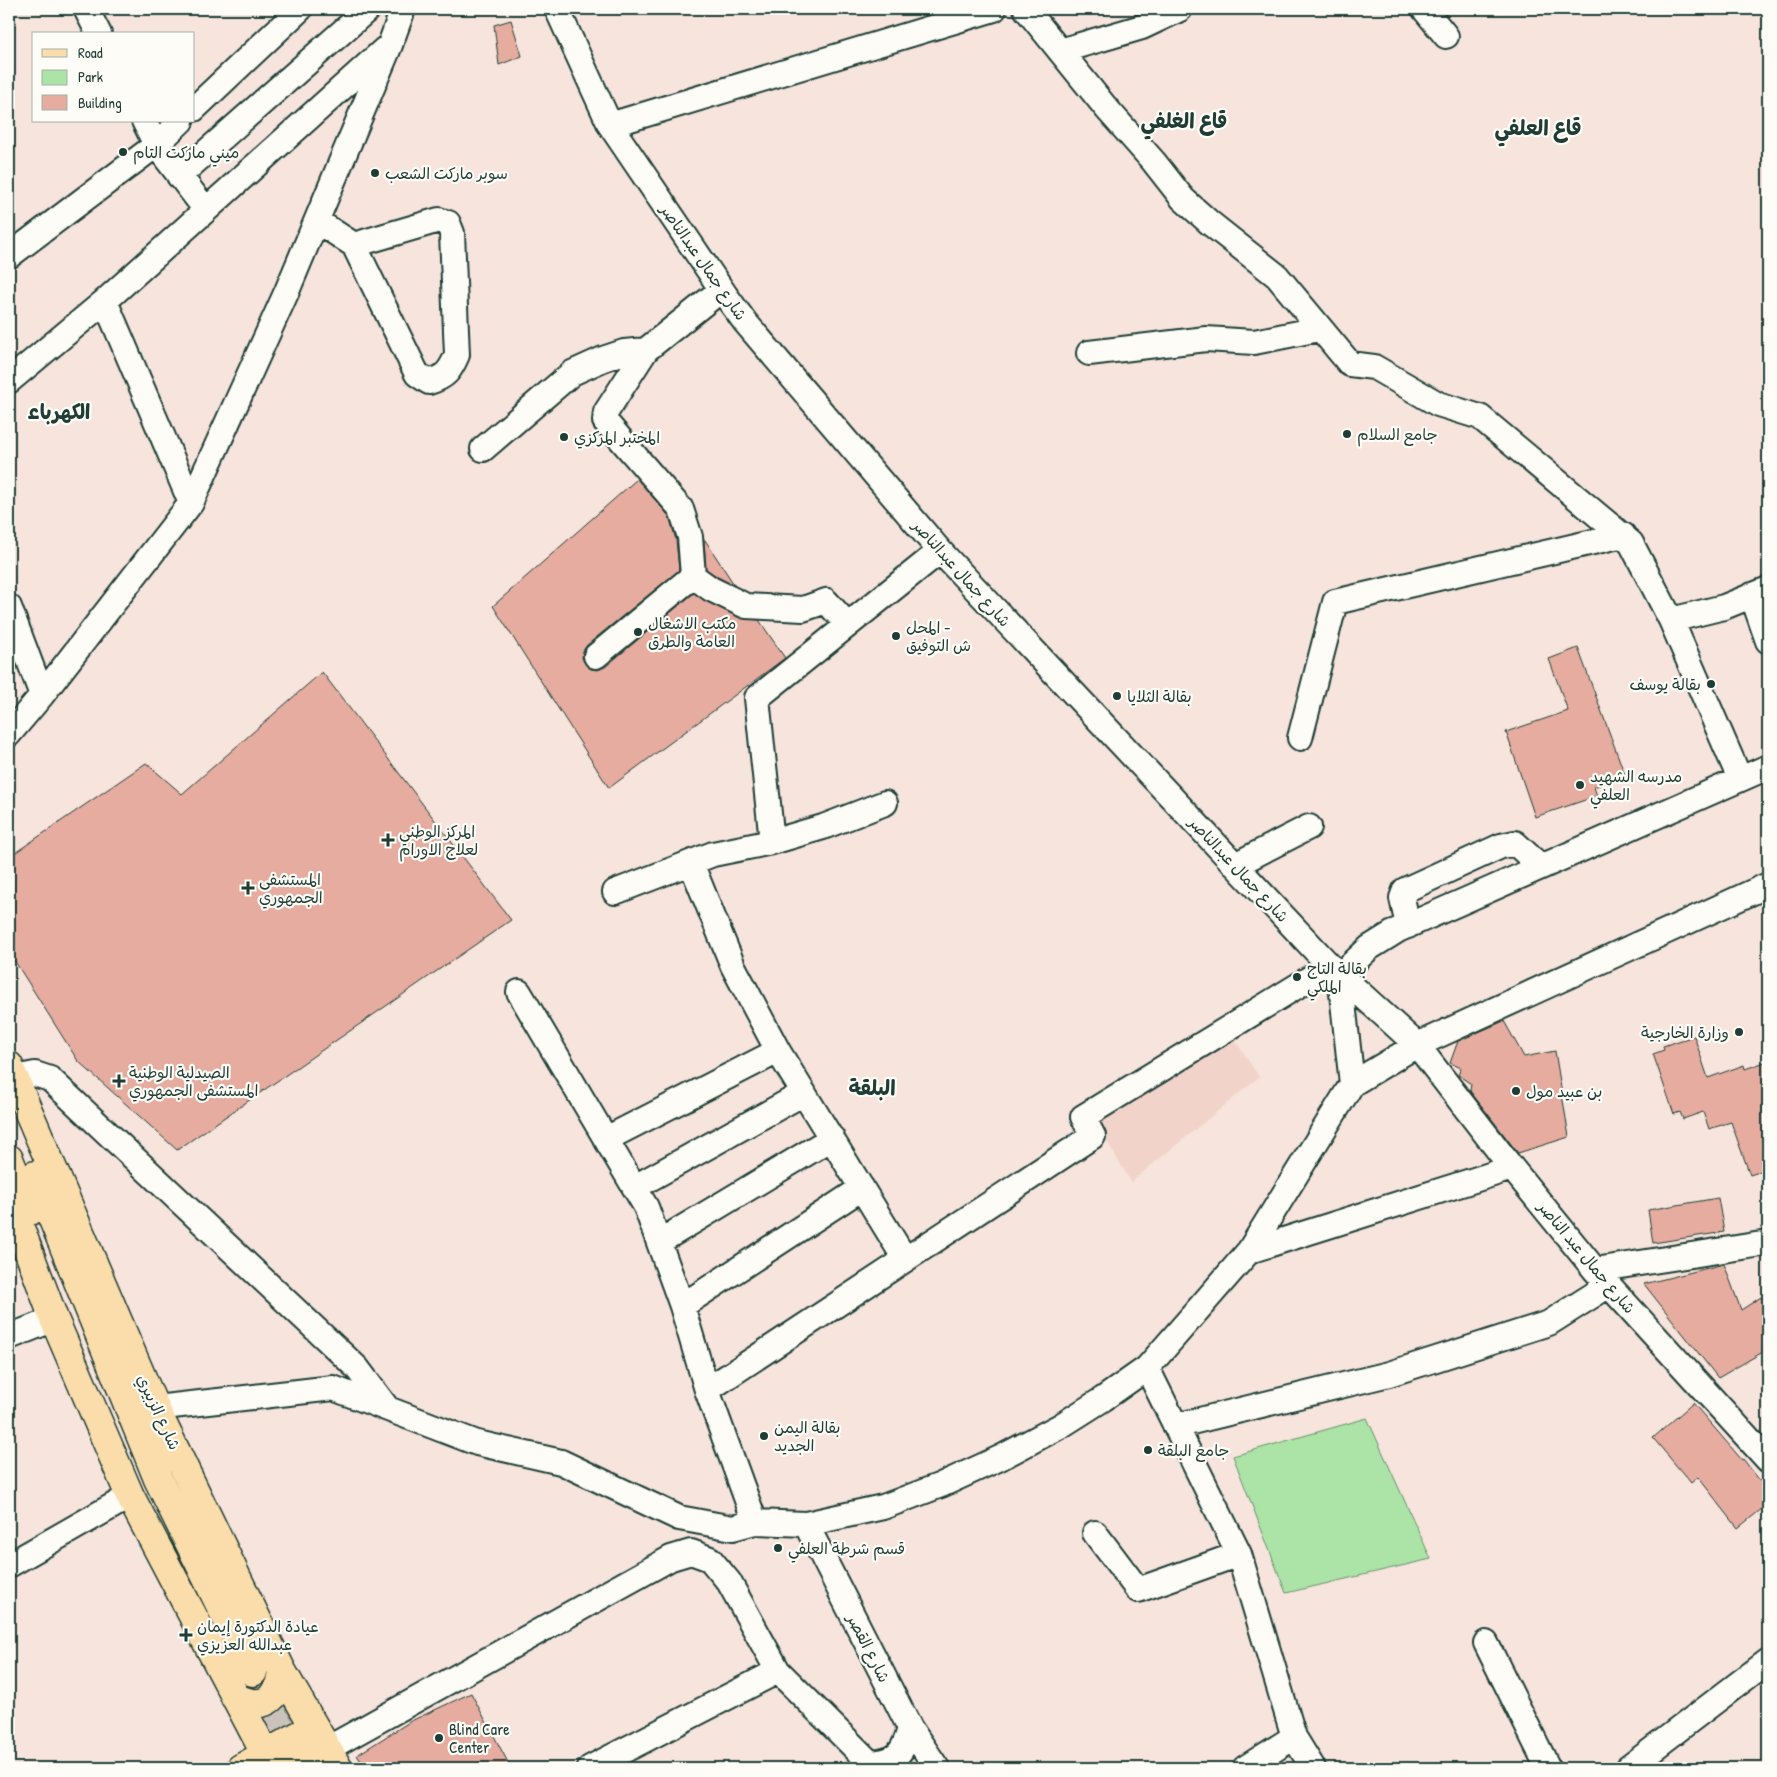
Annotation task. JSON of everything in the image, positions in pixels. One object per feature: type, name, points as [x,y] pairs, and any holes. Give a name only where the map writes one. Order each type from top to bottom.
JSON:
[{"type":"main road","name":"شارع الزبيري","points":[[10,1075],[155,1408],[282,1671],[327,1749]]},
{"type":"main road","name":"شارع الزبيري","points":[[9,1109],[242,1683],[266,1755]]},
{"type":"main road","name":"شارع الزبيري","points":[[9,1159],[143,1488],[242,1683]]},
{"type":"main road","name":"شارع الزبيري","points":[[9,1200],[54,1319],[130,1496],[242,1683]]},
{"type":"main road","points":[[242,1683],[247,1704],[261,1703],[273,1696],[281,1685],[282,1671]]},
{"type":"main road","points":[[241,1768],[266,1755],[327,1749]]},
{"type":"main road","points":[[296,1768],[327,1749]]},
{"type":"street","points":[[86,9],[98,32]]},
{"type":"street","points":[[195,108],[300,9]]},
{"type":"street","points":[[179,176],[368,9]]},
{"type":"street","points":[[9,734],[42,695],[191,504],[317,221],[403,9]]},
{"type":"street","name":"شارع جمال عبدالناصر","points":[[557,9],[610,125],[745,322],[940,551],[1335,970],[1417,1044]]},
{"type":"street","name":"شارع جمال عبدالناصر","points":[[564,9],[574,47]]},
{"type":"street","points":[[610,125],[994,9]]},
{"type":"street","points":[[1026,9],[1183,199],[1277,276],[1319,329],[1350,364],[1374,367],[1438,404],[1480,417],[1631,543],[1671,620],[1740,779]]},
{"type":"street","points":[[1060,51],[1142,27],[1180,9]]},
{"type":"street","points":[[1424,9],[1446,36]]},
{"type":"street","points":[[9,381],[105,300],[390,45]]},
{"type":"street","points":[[144,122],[156,145],[206,210]]},
{"type":"street","points":[[9,256],[156,145],[180,122]]},
{"type":"street","points":[[317,221],[354,245],[417,374],[429,382],[442,378],[452,367],[457,355],[452,233],[448,223],[440,220],[354,245]]},
{"type":"street","points":[[722,290],[646,350],[606,412],[605,421],[681,509],[690,537],[693,576],[711,589],[746,606],[803,609],[826,601],[848,625]]},
{"type":"street","points":[[105,300],[191,504]]},
{"type":"street","points":[[1089,353],[1206,339],[1254,342],[1319,329]]},
{"type":"street","points":[[483,449],[572,373],[624,352],[646,350]]},
{"type":"street","points":[[1300,738],[1335,602],[1623,536]]},
{"type":"street","points":[[772,842],[758,698],[940,551]]},
{"type":"street","points":[[596,656],[693,576]]},
{"type":"street","points":[[1671,620],[1724,607],[1760,592],[1768,641]]},
{"type":"street","points":[[9,607],[42,695]]},
{"type":"street","points":[[707,1390],[1093,1136],[1083,1117],[1335,970],[1398,930],[1768,767]]},
{"type":"street","points":[[615,892],[714,854],[772,842],[823,827],[885,803]]},
{"type":"street","points":[[1235,865],[1309,826]]},
{"type":"street","points":[[1408,926],[1402,898],[1405,890],[1501,846],[1515,843],[1541,867]]},
{"type":"street","points":[[691,863],[733,966],[778,1051],[906,1260]]},
{"type":"street","points":[[155,1408],[334,1388],[476,1442],[561,1462],[679,1518],[744,1525],[806,1524],[883,1507],[984,1466],[1062,1425],[1147,1368],[1249,1250],[1352,1084],[1417,1044],[1768,885]]},
{"type":"street","points":[[1335,970],[1352,1084]]},
{"type":"street","points":[[519,992],[646,1207],[682,1306],[744,1525]]},
{"type":"street","name":"شارع جمال عبد الناصر","points":[[1417,1044],[1512,1168],[1602,1277],[1767,1457]]},
{"type":"street","points":[[606,1139],[778,1051]]},
{"type":"street","points":[[10,1075],[35,1074],[50,1079],[357,1368],[387,1408]]},
{"type":"street","points":[[635,1187],[804,1093]]},
{"type":"street","points":[[659,1242],[832,1138]]},
{"type":"street","points":[[1249,1250],[1512,1168]]},
{"type":"street","points":[[682,1306],[862,1188]]},
{"type":"street","points":[[1175,1426],[1389,1374],[1549,1323],[1602,1277],[1768,1243]]},
{"type":"street","points":[[9,1337],[54,1319]]},
{"type":"street","points":[[1147,1368],[1239,1554],[1294,1737],[1314,1768]]},
{"type":"street","points":[[9,1565],[130,1496]]},
{"type":"street","name":"شارع القصر","points":[[806,1524],[910,1728],[937,1768]]},
{"type":"street","points":[[729,1582],[723,1559],[724,1544],[744,1525]]},
{"type":"street","points":[[1095,1533],[1138,1590],[1239,1554]]},
{"type":"street","points":[[327,1749],[671,1558],[691,1552],[710,1559],[729,1582],[778,1671],[874,1766],[899,1755],[906,1743],[910,1728]]},
{"type":"street","points":[[1486,1643],[1548,1768]]},
{"type":"street","points":[[1628,1768],[1768,1661]]},
{"type":"street","points":[[590,1768],[778,1671]]},
{"type":"street","points":[[1245,1768],[1294,1737]]},
{"type":"shaded area","points":[[1233,1037],[1259,1077],[1131,1182],[1094,1119]]},
{"type":"green space","points":[[1367,1418],[1431,1559],[1286,1593],[1233,1456]]},
{"type":"building","points":[[511,20],[522,56],[499,65],[494,25]]},
{"type":"building","name":"مكتب الاشغال العامة والطرق","points":[[637,479],[669,516],[676,540],[679,570],[587,645],[583,651],[582,658],[586,665],[591,669],[598,670],[605,667],[694,593],[705,601],[740,618],[759,620],[785,658],[609,788],[493,606]]},
{"type":"building","points":[[705,540],[735,586],[706,569]]},
{"type":"building","points":[[1578,648],[1625,775],[1594,787],[1597,796],[1535,817],[1506,732],[1568,711],[1549,659]]},
{"type":"building","name":"المستشفى الجمهوري","points":[[322,672],[511,920],[177,1150],[78,1061],[9,952],[9,857],[146,763],[182,794]]},
{"type":"building","name":"بن عبيد مول","points":[[1504,1021],[1524,1057],[1555,1051],[1569,1137],[1518,1153],[1470,1091],[1471,1084],[1458,1075],[1461,1068],[1450,1063],[1458,1041]]},
{"type":"building","points":[[1694,1036],[1708,1078],[1744,1065],[1745,1069],[1768,1061],[1768,1169],[1750,1175],[1731,1122],[1709,1129],[1703,1112],[1683,1119],[1680,1112],[1674,1114],[1653,1054],[1664,1050],[1663,1046]]},
{"type":"building","points":[[1718,1198],[1724,1232],[1653,1243],[1648,1210]]},
{"type":"building","points":[[1724,1264],[1741,1310],[1761,1297],[1768,1307],[1768,1349],[1718,1378],[1644,1284]]},
{"type":"building","points":[[1693,1403],[1743,1459],[1768,1491],[1768,1504],[1738,1528],[1698,1477],[1691,1483],[1653,1438]]},
{"type":"building","name":"Blind Care Center","points":[[471,1693],[511,1768],[365,1768],[357,1755],[411,1721]]},
{"type":"tunnel","points":[[253,1672],[303,1760]]},
{"type":"place","name":"ميني ماركت التام","points":[[123,152]]},
{"type":"place","name":"سوبر ماركت الشعب","points":[[375,173]]},
{"type":"place","name":"جامع السلام","points":[[1347,434]]},
{"type":"place","name":"المختبر المركزي","points":[[564,437]]},
{"type":"place","name":"مكتب الاشغال العامة والطرق","points":[[638,632]]},
{"type":"place","name":"المحل - ش التوفيق","points":[[896,636]]},
{"type":"place","name":"بقالة يوسف","points":[[1711,684]]},
{"type":"place","name":"بقالة الثلايا","points":[[1117,696]]},
{"type":"place","name":"مدرسه الشهيد العلفي","points":[[1580,785]]},
{"type":"place","name":"المركز الوطني لعلاج الاورام","points":[[388,840]]},
{"type":"place","name":"المستشفى الجمهوري","points":[[248,888]]},
{"type":"place","name":"بقالة التاج الملكي","points":[[1297,977]]},
{"type":"place","name":"وزارة الخارجية","points":[[1739,1032]]},
{"type":"place","name":"الصيدلية الوطنية المستشفى الجمهوري","points":[[119,1081]]},
{"type":"place","name":"بن عبيد مول","points":[[1516,1091]]},
{"type":"place","name":"بقالة اليمن الجديد","points":[[764,1436]]},
{"type":"place","name":"جامع البلقة","points":[[1148,1450]]},
{"type":"place","name":"قسم شرطة العلفي","points":[[778,1548]]},
{"type":"place","name":"عيادة الدكتورة إيمان عبدالله العزيزي","points":[[186,1635]]},
{"type":"place","name":"Blind Care Center","points":[[439,1738]]},
{"type":"district","name":"قاع الغلفي","points":[[1184,120]]},
{"type":"district","name":"قاع العلفي","points":[[1538,127]]},
{"type":"district","name":"الكهرباء","points":[[59,411]]},
{"type":"district","name":"البلقة","points":[[872,1087]]}]
